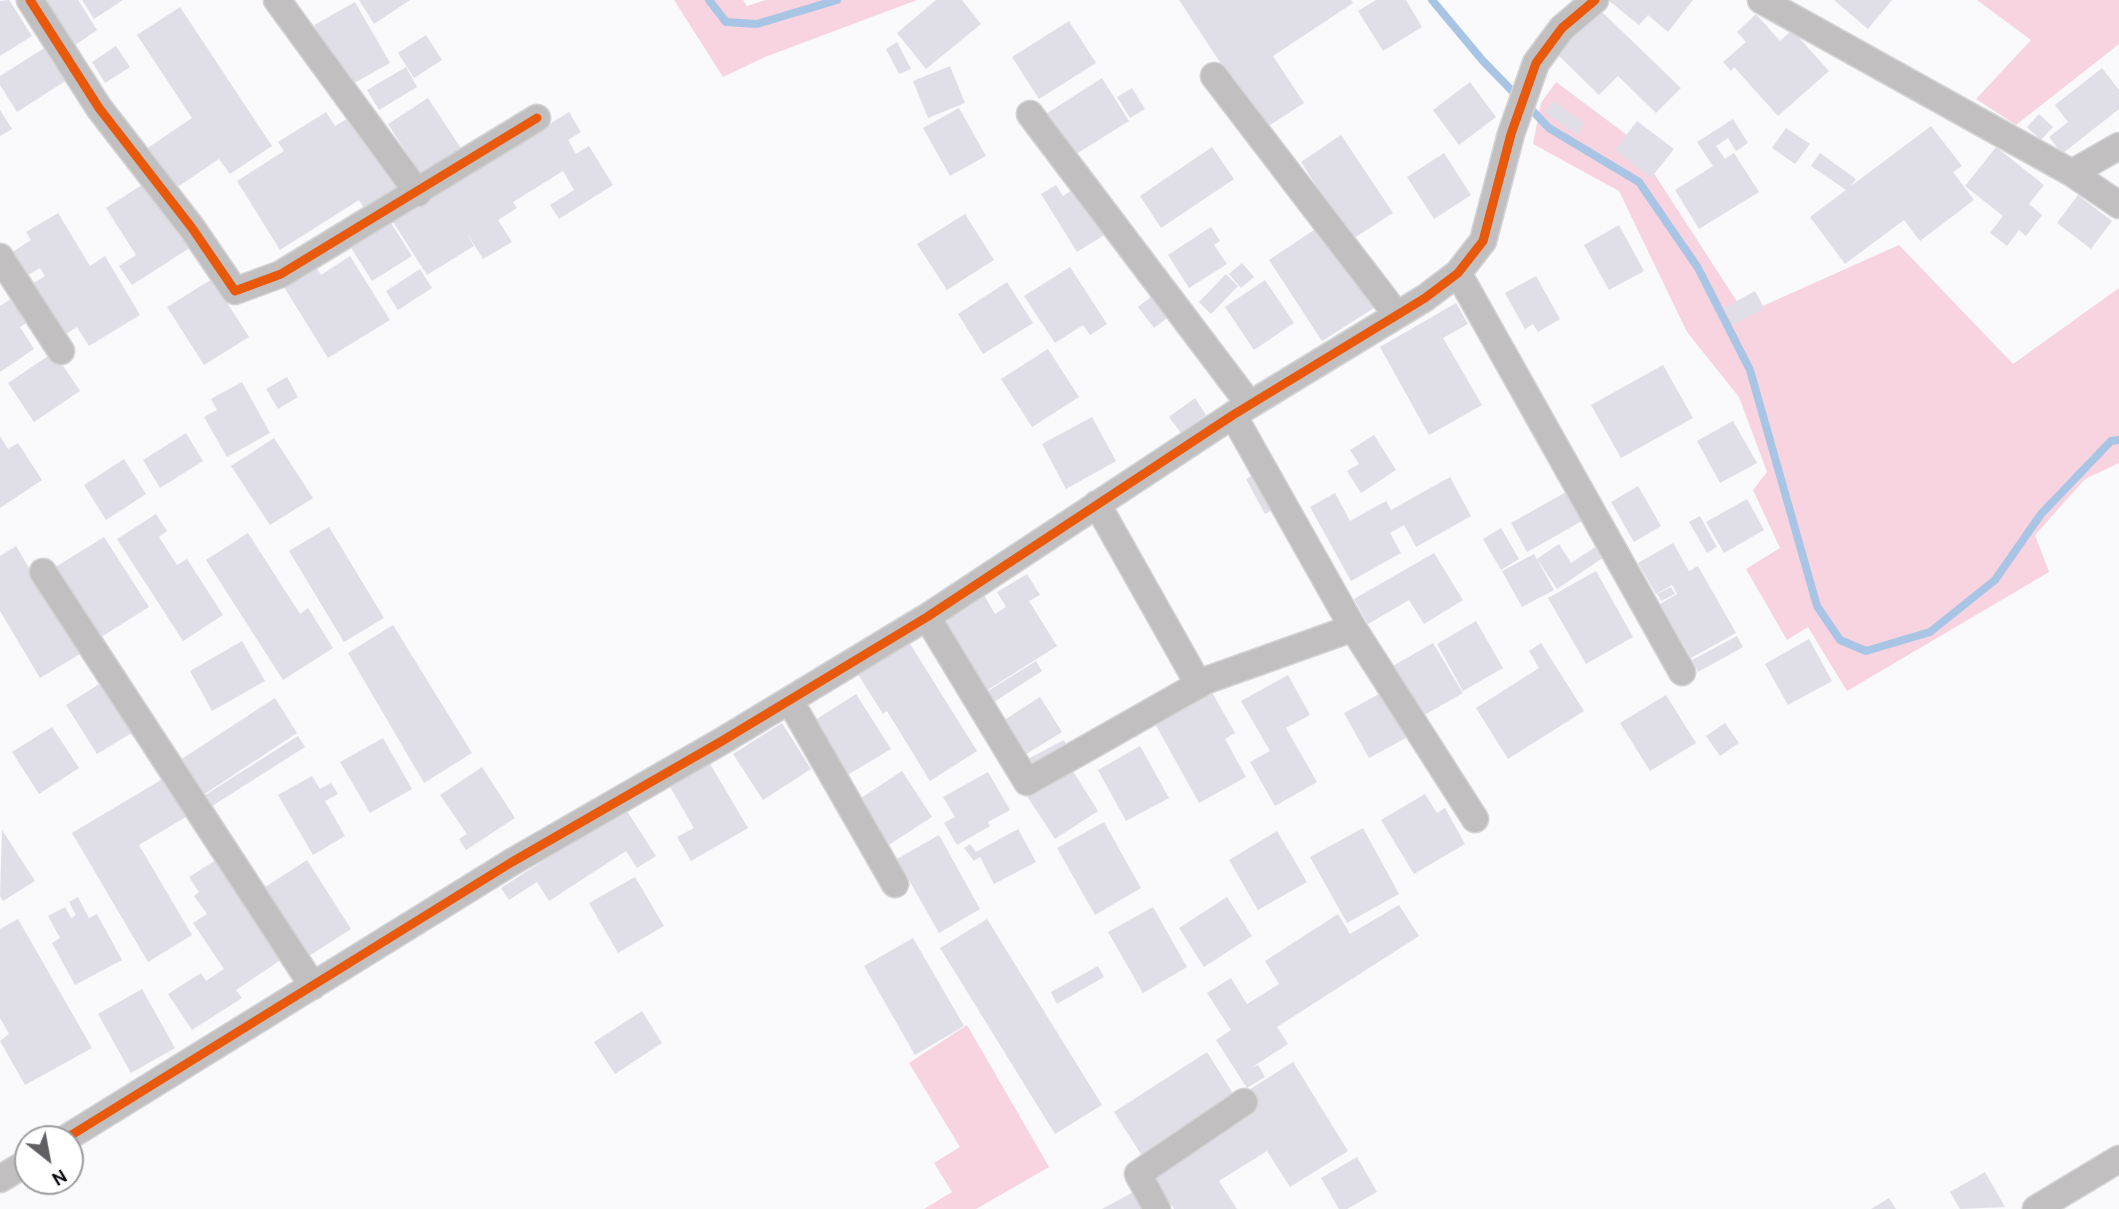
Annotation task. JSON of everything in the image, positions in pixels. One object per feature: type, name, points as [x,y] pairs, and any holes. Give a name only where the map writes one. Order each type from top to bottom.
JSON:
[{"type":"street","points":[[30,0],[99,108],[192,228],[235,291],[281,274],[537,118]]},
{"type":"street","points":[[277,0],[418,192]]},
{"type":"street","points":[[84,1127],[512,862],[790,701],[928,617],[1097,504],[1242,410],[1397,315],[1458,273],[1483,241],[1511,134],[1536,63],[1562,28],[1595,0]]},
{"type":"street","points":[[1761,0],[2072,173],[2119,205]]},
{"type":"street","points":[[1214,76],[1397,315]]},
{"type":"street","points":[[1030,114],[1242,410],[1353,628],[1475,819]]},
{"type":"street","points":[[2072,173],[2119,146]]},
{"type":"street","points":[[0,257],[61,351]]},
{"type":"street","points":[[1458,273],[1682,672]]},
{"type":"street","points":[[1097,504],[1199,685]]},
{"type":"street","points":[[43,572],[313,986]]},
{"type":"street","points":[[928,617],[1027,782],[1199,685],[1353,628]]},
{"type":"street","points":[[790,701],[895,884]]},
{"type":"street","points":[[1157,1209],[1139,1174],[1244,1102]]},
{"type":"street","points":[[2036,1209],[2119,1159]]},
{"type":"shaded area","points":[[674,0],[743,0],[747,6],[766,0],[917,0],[765,57],[723,77]]},
{"type":"shaded area","points":[[1977,0],[2119,0],[2119,44],[2016,125],[1976,99],[2031,40]]},
{"type":"shaded area","points":[[1556,82],[1631,138],[1745,314],[1899,245],[2013,364],[2119,288],[2119,463],[2085,479],[2035,535],[2049,572],[1847,691],[1808,627],[1787,640],[1746,569],[1780,548],[1753,490],[1767,472],[1739,397],[1687,332],[1619,191],[1533,144],[1541,103]]},
{"type":"shaded area","points":[[967,1025],[1049,1167],[976,1209],[924,1209],[952,1192],[934,1163],[960,1147],[909,1063]]},
{"type":"building","points":[[9,0],[32,36],[0,56],[0,1]]},
{"type":"building","points":[[39,0],[78,0],[97,30],[71,48]]},
{"type":"building","points":[[82,0],[123,0],[94,19]]},
{"type":"building","points":[[359,0],[410,0],[374,24]]},
{"type":"building","points":[[936,0],[962,0],[981,24],[926,69],[897,33]]},
{"type":"building","points":[[1179,0],[1351,0],[1353,3],[1273,56],[1304,103],[1264,129]]},
{"type":"building","points":[[1376,0],[1406,0],[1422,27],[1383,51],[1358,11]]},
{"type":"building","points":[[1608,0],[1693,0],[1668,32],[1648,15],[1639,25]]},
{"type":"building","points":[[1834,0],[1892,0],[1868,29]]},
{"type":"building","points":[[355,2],[390,63],[349,86],[314,25]]},
{"type":"building","points":[[180,7],[272,146],[230,174],[219,159],[173,190],[146,149],[192,118],[137,35]]},
{"type":"building","points":[[1600,10],[1681,88],[1656,113],[1618,76],[1599,95],[1557,54]]},
{"type":"building","points":[[1756,14],[1780,41],[1792,30],[1829,71],[1778,116],[1734,67],[1731,71],[1723,62],[1746,42],[1737,32]]},
{"type":"building","points":[[1069,21],[1096,63],[1039,99],[1012,57]]},
{"type":"building","points":[[426,35],[442,60],[414,78],[398,53]]},
{"type":"building","points":[[897,42],[911,69],[899,74],[886,49]]},
{"type":"building","points":[[116,46],[130,67],[105,83],[92,62]]},
{"type":"building","points":[[46,47],[67,80],[17,112],[0,85],[0,76]]},
{"type":"building","points":[[950,66],[965,103],[928,118],[913,81]]},
{"type":"building","points":[[406,67],[417,87],[379,110],[367,90]]},
{"type":"building","points":[[2102,68],[2119,90],[2119,109],[2062,154],[2049,137],[2068,122],[2055,105]]},
{"type":"building","points":[[1102,78],[1129,121],[1073,156],[1046,114]]},
{"type":"building","points":[[1470,82],[1496,117],[1459,145],[1433,110]]},
{"type":"building","points":[[1132,88],[1145,109],[1130,118],[1117,97]]},
{"type":"building","points":[[428,98],[466,156],[425,182],[388,124]]},
{"type":"building","points":[[1553,101],[1585,123],[1577,135],[1545,112]]},
{"type":"building","points":[[959,108],[986,156],[950,176],[923,128]]},
{"type":"building","points":[[0,110],[12,129],[0,136]]},
{"type":"building","points":[[326,112],[335,126],[353,115],[400,190],[366,212],[359,200],[280,250],[237,181],[284,151],[278,142]]},
{"type":"building","points":[[569,112],[581,132],[568,140],[576,154],[589,146],[613,185],[559,219],[550,205],[574,190],[563,171],[513,202],[517,208],[498,220],[512,242],[483,259],[467,233],[474,246],[427,275],[393,222],[467,176],[463,169],[503,153]]},
{"type":"building","points":[[2039,114],[2053,127],[2041,140],[2027,127]]},
{"type":"building","points":[[1733,119],[1748,143],[1736,151],[1728,138],[1716,146],[1725,159],[1734,153],[1759,192],[1699,229],[1675,190],[1713,166],[1697,142]]},
{"type":"building","points":[[1637,121],[1674,149],[1651,178],[1615,150]]},
{"type":"building","points":[[1931,126],[1962,166],[1953,172],[1974,200],[1920,241],[1904,220],[1845,264],[1810,217],[1846,190],[1811,166],[1820,153],[1856,179],[1851,186]]},
{"type":"building","points":[[1786,128],[1810,144],[1795,164],[1772,148]]},
{"type":"building","points":[[1341,135],[1393,213],[1351,240],[1301,162]]},
{"type":"building","points":[[1212,147],[1234,179],[1161,228],[1140,196]]},
{"type":"building","points":[[1996,147],[2044,185],[2029,204],[2042,215],[2026,236],[2019,230],[2007,246],[1990,233],[2003,216],[1965,186]]},
{"type":"building","points":[[1444,153],[1471,195],[1434,219],[1407,177]]},
{"type":"building","points":[[148,181],[191,247],[132,285],[119,266],[136,255],[106,208]]},
{"type":"building","points":[[1056,185],[1063,196],[1080,185],[1109,232],[1077,252],[1041,194]]},
{"type":"building","points":[[2078,195],[2112,221],[2091,249],[2057,223]]},
{"type":"building","points":[[58,213],[90,266],[105,256],[140,315],[89,346],[77,327],[63,336],[32,284],[45,276],[40,268],[25,277],[11,253],[31,240],[26,232]]},
{"type":"building","points":[[965,214],[994,260],[947,290],[917,244]]},
{"type":"building","points":[[390,221],[412,256],[372,281],[350,246]]},
{"type":"building","points":[[1619,225],[1644,271],[1609,290],[1584,245]]},
{"type":"building","points":[[1320,226],[1374,308],[1322,341],[1269,260]]},
{"type":"building","points":[[1211,227],[1220,241],[1214,245],[1227,264],[1189,288],[1168,255]]},
{"type":"building","points":[[350,256],[390,320],[328,358],[279,279],[311,259],[321,275]]},
{"type":"building","points":[[1242,263],[1254,277],[1241,288],[1229,274]]},
{"type":"building","points":[[1070,267],[1107,324],[1090,335],[1083,325],[1055,343],[1024,296]]},
{"type":"building","points":[[420,269],[432,288],[398,310],[386,291]]},
{"type":"building","points":[[1226,274],[1238,286],[1211,314],[1199,302]]},
{"type":"building","points":[[1536,276],[1560,319],[1538,332],[1533,324],[1525,329],[1505,293]]},
{"type":"building","points":[[212,279],[249,337],[204,365],[167,307]]},
{"type":"building","points":[[1265,280],[1294,323],[1254,350],[1225,307]]},
{"type":"building","points":[[1007,282],[1033,323],[983,354],[958,314]]},
{"type":"building","points":[[1755,291],[1764,308],[1733,325],[1724,308]]},
{"type":"building","points":[[1156,293],[1172,314],[1154,328],[1138,307]]},
{"type":"building","points":[[13,298],[28,322],[20,327],[34,349],[0,372],[0,306]]},
{"type":"building","points":[[1456,303],[1468,324],[1443,338],[1482,405],[1429,435],[1380,347]]},
{"type":"building","points":[[1048,349],[1079,397],[1032,427],[1001,379]]},
{"type":"building","points":[[54,352],[80,391],[34,422],[8,383]]},
{"type":"building","points":[[1663,365],[1693,418],[1621,458],[1591,405]]},
{"type":"building","points":[[287,377],[298,397],[278,409],[266,389]]},
{"type":"building","points":[[242,382],[270,433],[227,457],[204,417],[217,410],[211,399]]},
{"type":"building","points":[[1195,398],[1206,415],[1181,433],[1169,417]]},
{"type":"building","points":[[1092,417],[1116,461],[1066,489],[1042,444]]},
{"type":"building","points":[[1733,421],[1757,463],[1720,483],[1697,441]]},
{"type":"building","points":[[186,433],[203,461],[160,488],[143,460]]},
{"type":"building","points":[[1374,435],[1396,470],[1361,493],[1347,471],[1359,464],[1350,450]]},
{"type":"building","points":[[0,436],[8,449],[18,443],[42,480],[0,508]]},
{"type":"building","points":[[274,438],[313,498],[270,525],[231,466]]},
{"type":"building","points":[[124,459],[146,494],[106,520],[84,485]]},
{"type":"building","points":[[1259,472],[1278,507],[1265,514],[1246,479]]},
{"type":"building","points":[[1450,477],[1471,516],[1416,547],[1404,525],[1390,533],[1401,553],[1351,581],[1310,507],[1335,493],[1350,521],[1386,501],[1391,510]]},
{"type":"building","points":[[1638,486],[1661,526],[1634,542],[1611,502]]},
{"type":"building","points":[[1566,492],[1582,521],[1527,552],[1511,523]]},
{"type":"building","points":[[1747,499],[1764,530],[1724,553],[1706,522]]},
{"type":"building","points":[[156,514],[167,531],[159,537],[177,565],[187,559],[223,615],[183,641],[117,539]]},
{"type":"building","points":[[1700,516],[1717,547],[1707,553],[1689,522]]},
{"type":"building","points":[[329,527],[384,618],[344,642],[289,551]]},
{"type":"building","points":[[1501,528],[1519,559],[1501,570],[1483,539]]},
{"type":"building","points":[[248,533],[300,614],[308,608],[333,648],[283,680],[206,560]]},
{"type":"building","points":[[104,537],[149,607],[98,639],[54,568]]},
{"type":"building","points":[[1673,543],[1689,571],[1698,566],[1736,633],[1691,658],[1660,604],[1677,594],[1672,585],[1656,594],[1638,563]]},
{"type":"building","points":[[1559,544],[1571,563],[1600,544],[1607,555],[1557,589],[1537,559]]},
{"type":"building","points":[[16,546],[80,654],[40,678],[0,611],[0,556]]},
{"type":"building","points":[[1434,553],[1463,600],[1424,624],[1409,600],[1368,624],[1354,599]]},
{"type":"building","points":[[1534,554],[1554,590],[1522,607],[1502,571]]},
{"type":"building","points":[[1596,571],[1633,637],[1586,664],[1548,598]]},
{"type":"building","points":[[1027,574],[1040,595],[1029,601],[1057,646],[983,693],[936,618],[981,590],[995,614],[1006,607],[997,592]]},
{"type":"building","points":[[1671,587],[1675,594],[1661,601],[1657,594]]},
{"type":"building","points":[[1476,621],[1503,668],[1463,691],[1437,644]]},
{"type":"building","points":[[393,625],[472,753],[424,783],[348,653]]},
{"type":"building","points":[[1737,636],[1743,647],[1698,672],[1692,660]]},
{"type":"building","points":[[907,639],[977,751],[930,781],[887,711],[883,714],[856,671]]},
{"type":"building","points":[[1809,639],[1832,681],[1788,705],[1765,664]]},
{"type":"building","points":[[242,641],[265,681],[212,711],[190,671]]},
{"type":"building","points":[[1433,643],[1463,693],[1421,717],[1391,667]]},
{"type":"building","points":[[1541,643],[1584,711],[1508,759],[1476,708],[1539,668],[1529,651]]},
{"type":"building","points":[[1036,661],[1042,671],[991,704],[985,693]]},
{"type":"building","points":[[1288,675],[1310,715],[1286,728],[1317,782],[1275,806],[1250,762],[1270,751],[1241,701]]},
{"type":"building","points":[[104,681],[135,731],[97,754],[66,705]]},
{"type":"building","points":[[1210,689],[1235,733],[1225,739],[1246,777],[1199,803],[1153,720]]},
{"type":"building","points":[[1381,693],[1406,738],[1369,758],[1344,713]]},
{"type":"building","points":[[856,694],[891,749],[846,776],[812,722]]},
{"type":"building","points":[[1666,695],[1696,743],[1650,771],[1620,723]]},
{"type":"building","points":[[1040,697],[1062,732],[1020,758],[998,724]]},
{"type":"building","points":[[275,698],[297,733],[200,797],[177,762]]},
{"type":"building","points":[[782,723],[811,769],[763,800],[733,754]]},
{"type":"building","points":[[1725,723],[1739,743],[1720,756],[1706,736]]},
{"type":"building","points":[[52,727],[79,768],[39,794],[12,752]]},
{"type":"building","points":[[298,736],[305,747],[209,808],[202,797]]},
{"type":"building","points":[[383,738],[412,789],[370,813],[340,762]]},
{"type":"building","points":[[1064,740],[1072,755],[1030,777],[1022,762]]},
{"type":"building","points":[[1140,746],[1169,798],[1126,821],[1098,770]]},
{"type":"building","points":[[706,757],[748,828],[691,861],[677,837],[694,828],[666,780]]},
{"type":"building","points":[[482,767],[515,818],[466,850],[459,839],[467,834],[440,795]]},
{"type":"building","points":[[1071,768],[1098,811],[1055,839],[1027,796]]},
{"type":"building","points":[[902,771],[932,817],[887,846],[858,800]]},
{"type":"building","points":[[988,772],[1010,810],[988,822],[990,826],[957,845],[944,823],[955,817],[943,797]]},
{"type":"building","points":[[312,776],[320,789],[331,783],[338,794],[325,801],[345,836],[313,855],[278,795]]},
{"type":"building","points":[[166,777],[189,815],[139,845],[192,935],[148,962],[72,833]]},
{"type":"building","points":[[1425,794],[1437,813],[1445,808],[1465,844],[1414,874],[1381,820]]},
{"type":"building","points":[[625,808],[656,856],[637,868],[626,851],[549,901],[537,882],[509,900],[501,888]]},
{"type":"building","points":[[1104,822],[1141,888],[1095,915],[1057,848]]},
{"type":"building","points":[[1363,828],[1399,894],[1347,923],[1310,857]]},
{"type":"building","points":[[1018,829],[1036,862],[994,884],[980,857],[974,861],[964,848],[970,844],[976,852]]},
{"type":"building","points":[[2,830],[35,881],[3,901],[0,896]]},
{"type":"building","points":[[1277,831],[1307,882],[1258,910],[1229,860]]},
{"type":"building","points":[[939,835],[980,909],[939,933],[897,859]]},
{"type":"building","points":[[219,858],[285,957],[236,990],[242,998],[192,1030],[168,994],[201,973],[206,981],[224,969],[193,923],[207,914],[194,896],[199,892],[189,877]]},
{"type":"building","points":[[307,860],[351,929],[306,958],[262,889]]},
{"type":"building","points":[[635,877],[664,926],[618,953],[589,903]]},
{"type":"building","points":[[78,897],[89,918],[97,914],[122,960],[75,985],[52,943],[60,938],[48,916],[65,907],[71,918],[76,915],[69,902]]},
{"type":"building","points":[[1227,897],[1252,936],[1204,967],[1179,928]]},
{"type":"building","points":[[1399,905],[1419,936],[1277,1027],[1288,1044],[1251,1068],[1258,1065],[1265,1077],[1247,1088],[1216,1040],[1231,1030],[1207,993],[1231,978],[1247,1004],[1279,984],[1265,961],[1338,914],[1350,934]]},
{"type":"building","points":[[1153,907],[1187,967],[1143,993],[1108,932]]},
{"type":"building","points":[[18,919],[92,1048],[25,1085],[0,1041],[9,1034],[0,1018],[0,929]]},
{"type":"building","points":[[987,919],[1102,1105],[1055,1134],[940,948]]},
{"type":"building","points":[[913,938],[964,1026],[915,1055],[864,966]]},
{"type":"building","points":[[1098,966],[1104,977],[1057,1004],[1051,992]]},
{"type":"building","points":[[142,989],[175,1048],[131,1073],[98,1014]]},
{"type":"building","points":[[642,1011],[662,1043],[615,1074],[594,1042]]},
{"type":"building","points":[[1207,1052],[1237,1100],[1144,1159],[1114,1112]]},
{"type":"building","points":[[1293,1062],[1348,1151],[1290,1187],[1267,1151],[1219,1181],[1237,1209],[1174,1209],[1151,1173],[1244,1093]]},
{"type":"building","points":[[1357,1157],[1377,1192],[1347,1209],[1339,1209],[1321,1178]]},
{"type":"building","points":[[1985,1172],[2005,1207],[1960,1209],[1950,1192]]},
{"type":"building","points":[[1139,1189],[1150,1209],[1102,1209]]},
{"type":"building","points":[[1889,1198],[1896,1209],[1871,1209]]},
{"type":"waterway","points":[[709,0],[726,22],[757,24],[837,0]]},
{"type":"waterway","points":[[1432,0],[1483,61],[1518,97]]},
{"type":"waterway","points":[[1528,106],[1549,128],[1639,182],[1698,268],[1750,370],[1817,606],[1840,640],[1866,651],[1930,632],[1995,580],[2041,514],[2111,441],[2119,440]]},
{"type":"cycle path","points":[[30,0],[99,108],[192,228],[235,291],[281,274],[537,118]]},
{"type":"cycle path","points":[[84,1127],[512,862],[722,741],[927,617],[1233,415],[1425,298],[1458,273],[1483,241],[1511,134],[1536,63],[1562,28],[1595,0]]}]
